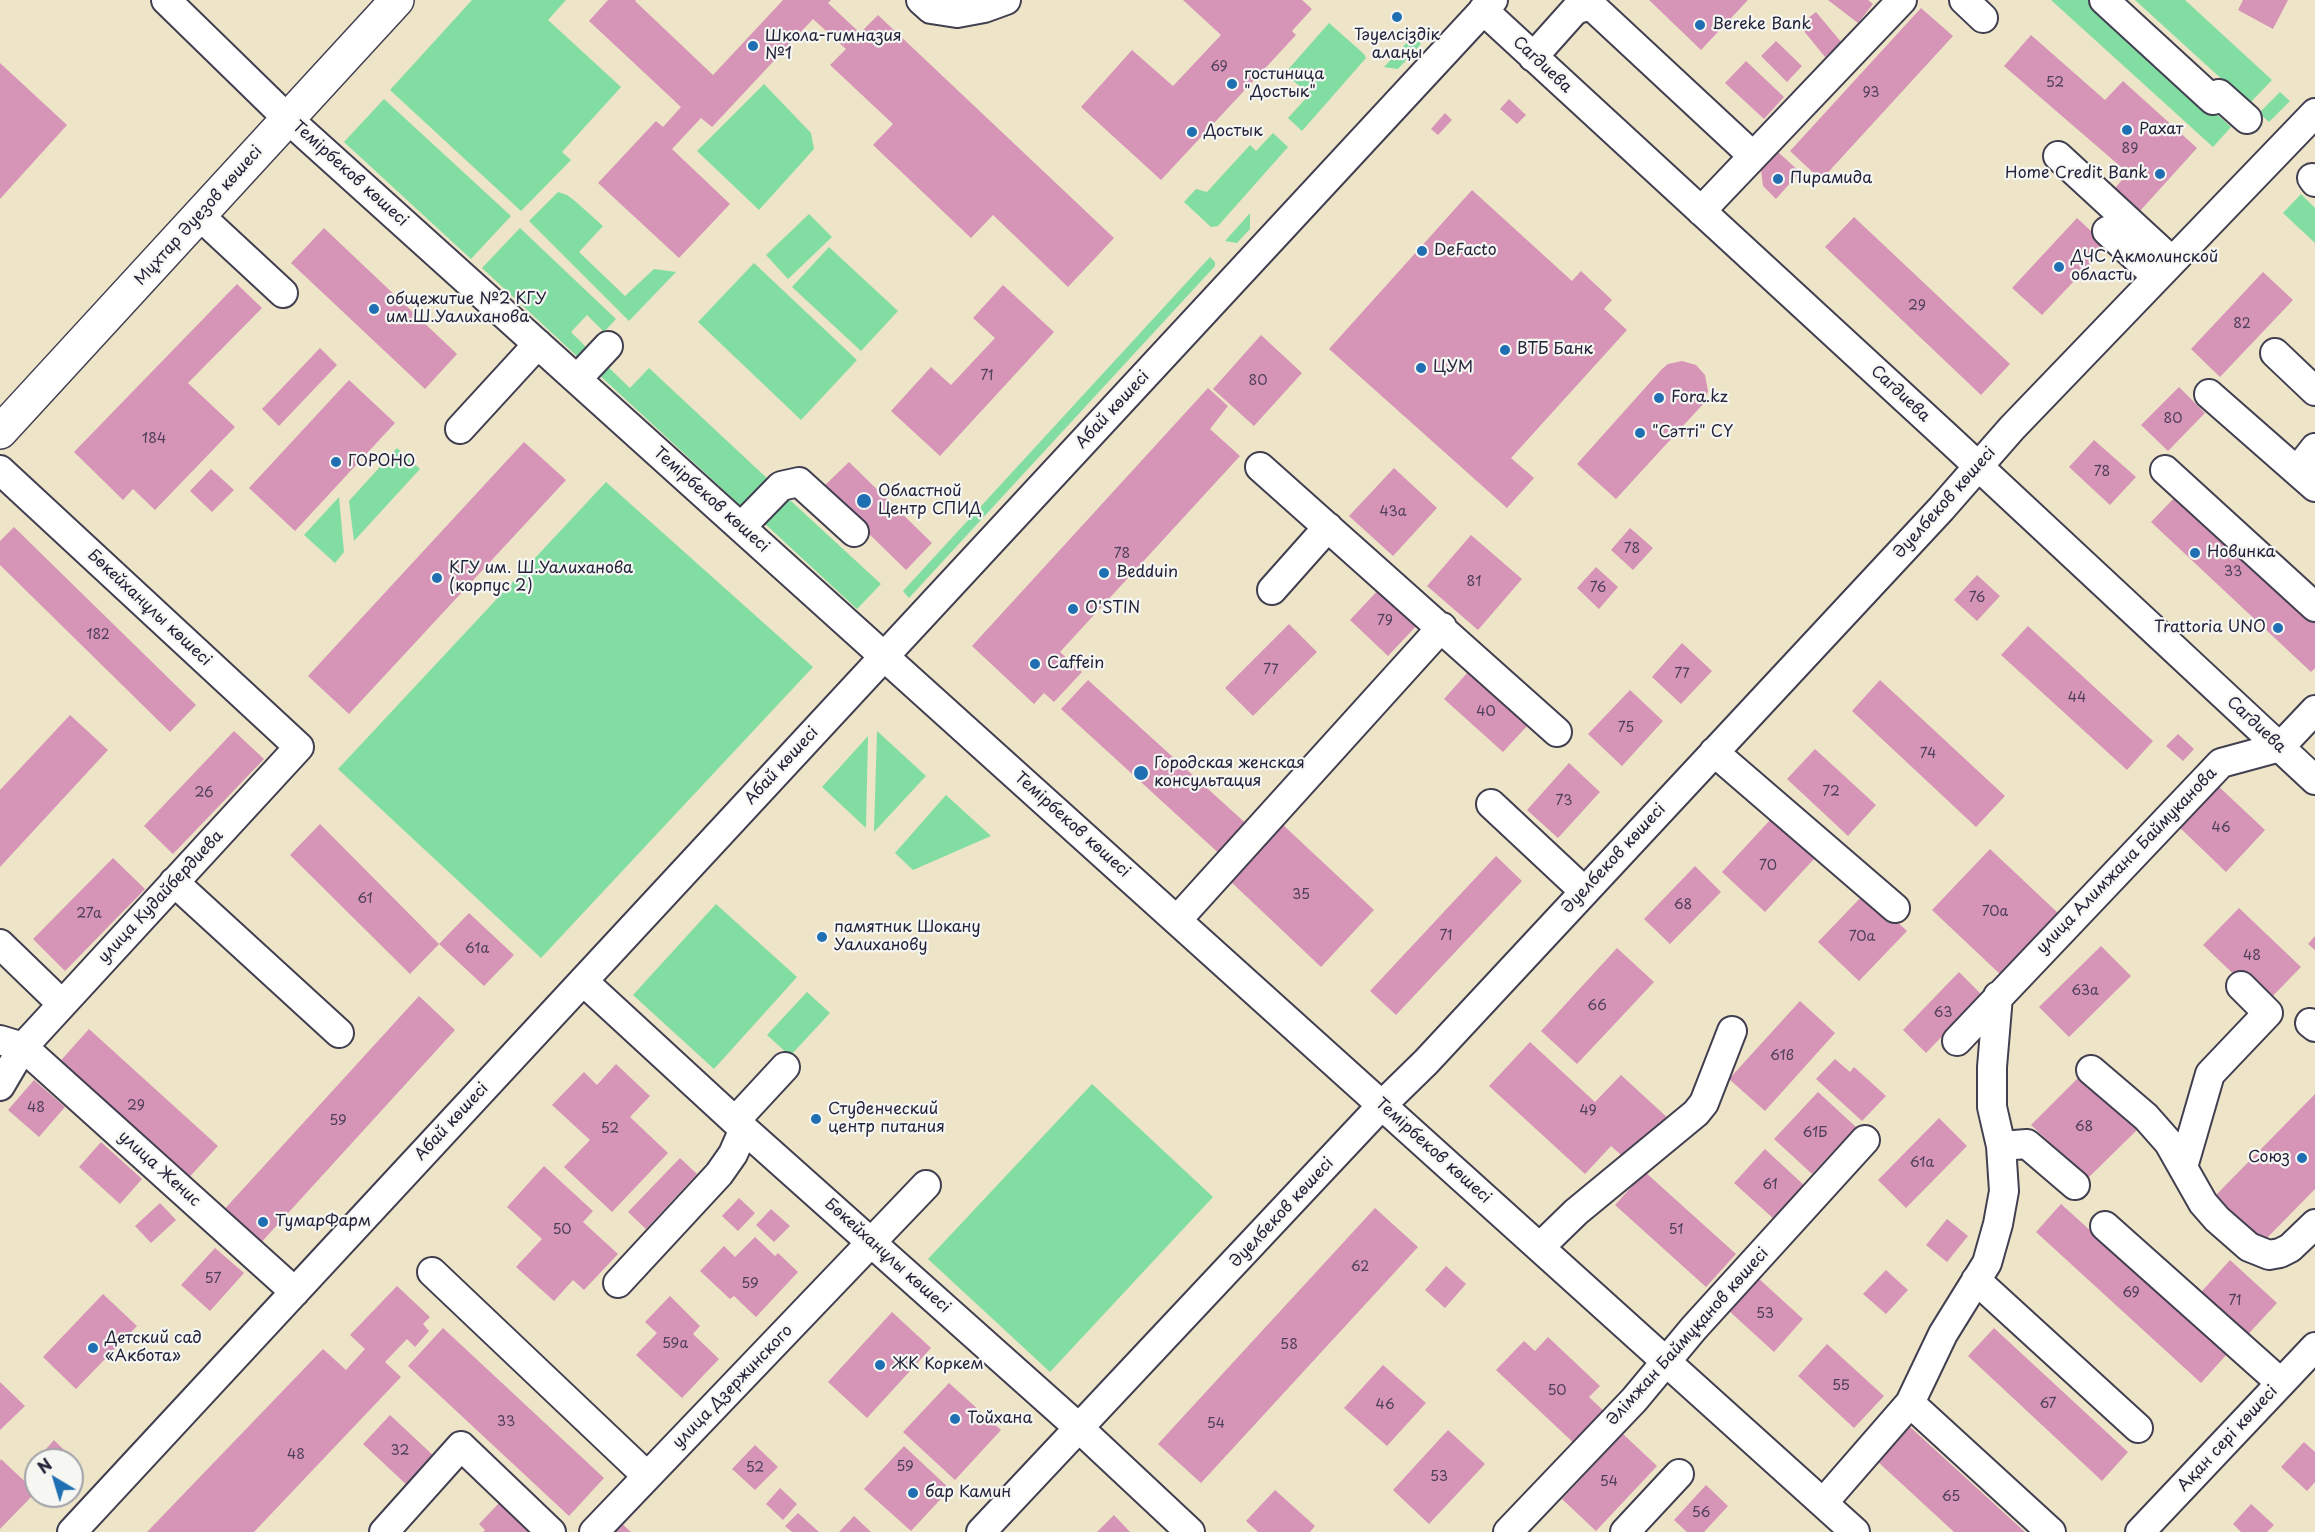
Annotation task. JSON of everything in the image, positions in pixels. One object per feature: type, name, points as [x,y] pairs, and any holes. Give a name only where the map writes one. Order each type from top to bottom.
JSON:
[{"type":"main road","name":"Мұхтар Әуезов көшесі","points":[[0,432],[288,119],[386,3]]},
{"type":"street","points":[[926,5],[957,13],[1006,0]]},
{"type":"street","points":[[1701,211],[1902,0]]},
{"type":"street","points":[[2113,1],[2226,87],[2220,94],[2247,119]]},
{"type":"street","name":"Темірбеков көшесі","points":[[176,3],[288,119],[1855,1532]]},
{"type":"street","name":"Сагдиева","points":[[1488,5],[1533,57],[1979,466],[2315,780]]},
{"type":"street","name":"Абай көшесі","points":[[72,1532],[1488,5]]},
{"type":"street","points":[[1533,57],[1575,10],[1587,6],[1595,9],[1753,156]]},
{"type":"street","name":"Әуелбеков көшесі","points":[[981,1532],[1382,1105],[1426,1062],[1979,466],[2315,113]]},
{"type":"street","points":[[2058,156],[2165,269]]},
{"type":"street","points":[[200,216],[283,293]]},
{"type":"street","points":[[2107,231],[2165,269]]},
{"type":"street","points":[[460,429],[538,344]]},
{"type":"street","points":[[577,379],[608,346]]},
{"type":"street","points":[[2275,353],[2315,391]]},
{"type":"street","points":[[2208,394],[2306,479],[2315,448]]},
{"type":"street","points":[[1260,467],[1557,732]]},
{"type":"street","name":"Бөкейханұлы көшесі","points":[[0,470],[299,747]]},
{"type":"street","points":[[2165,470],[2315,607]]},
{"type":"street","points":[[741,527],[782,486],[799,482],[854,532]]},
{"type":"street","points":[[1272,590],[1328,527]]},
{"type":"street","points":[[1177,920],[1442,627]]},
{"type":"street","points":[[2280,747],[2315,710]]},
{"type":"street","name":"улица Кудайбердиева","points":[[0,1086],[12,1044],[62,1004],[299,747]]},
{"type":"street","name":"улица Алимжана Баймуканова","points":[[1957,1041],[2221,763],[2280,747]]},
{"type":"street","points":[[1714,752],[1894,908]]},
{"type":"street","points":[[1491,804],[1584,891]]},
{"type":"street","points":[[174,882],[339,1033]]},
{"type":"street","points":[[0,944],[62,1004]]},
{"type":"street","name":"Бөкейханұлы көшесі","points":[[583,981],[740,1125],[1079,1428],[1190,1532]]},
{"type":"street","points":[[2184,1167],[2210,1074],[2268,1013],[2241,986]]},
{"type":"street","points":[[1823,1503],[1910,1403],[1943,1334],[1987,1263],[2004,1191],[2001,1146],[1992,1107],[1992,1067],[1998,996]]},
{"type":"street","points":[[1539,1247],[1576,1212],[1696,1113],[1704,1103],[1732,1031]]},
{"type":"street","name":"улица Женис","points":[[12,1044],[295,1292]]},
{"type":"street","points":[[618,1283],[719,1174],[734,1154],[740,1125],[785,1067]]},
{"type":"street","points":[[2091,1070],[2146,1117],[2169,1143],[2193,1186],[2217,1219],[2249,1247],[2269,1255],[2280,1253],[2290,1248],[2315,1224]]},
{"type":"street","name":"Әлімжан Баймұқанов көшесі","points":[[1508,1532],[1634,1400],[1665,1361],[1865,1140]]},
{"type":"street","points":[[2001,1146],[2028,1143],[2075,1185]]},
{"type":"street","name":"улица Дзержинского","points":[[594,1532],[926,1185]]},
{"type":"street","points":[[2104,1226],[2281,1383]]},
{"type":"street","points":[[432,1272],[647,1476]]},
{"type":"street","points":[[1976,1281],[2138,1428]]},
{"type":"street","name":"Ақан сері көшесі","points":[[2140,1532],[2315,1347]]},
{"type":"street","points":[[1910,1403],[2051,1532]]},
{"type":"street","points":[[384,1532],[461,1446],[551,1532]]},
{"type":"street","points":[[1625,1532],[1678,1474]]},
{"type":"green space","points":[[472,0],[566,0],[548,20],[621,87],[562,152],[571,160],[521,211],[390,90]]},
{"type":"green space","points":[[2051,0],[2091,0],[2231,127],[2213,147]]},
{"type":"green space","points":[[2135,0],[2185,0],[2272,80],[2249,104]]},
{"type":"green space","points":[[1329,23],[1366,58],[1302,131],[1288,118],[1309,95],[1285,73]]},
{"type":"green space","points":[[1413,36],[1421,44],[1398,69],[1384,67]]},
{"type":"green space","points":[[764,84],[811,133],[814,149],[759,210],[697,151]]},
{"type":"green space","points":[[2280,92],[2290,101],[2269,122],[2259,113]]},
{"type":"green space","points":[[384,99],[511,216],[471,259],[344,142]]},
{"type":"green space","points":[[1273,133],[1288,147],[1218,226],[1211,227],[1184,202],[1196,189],[1207,192],[1250,145],[1256,151]]},
{"type":"green space","points":[[558,192],[575,201],[603,226],[579,252],[625,296],[654,269],[676,272],[629,321],[529,221]]},
{"type":"green space","points":[[2301,194],[2315,208],[2315,243],[2283,213]]},
{"type":"green space","points":[[1250,213],[1250,229],[1237,243],[1225,241]]},
{"type":"green space","points":[[809,214],[832,237],[788,279],[766,255]]},
{"type":"green space","points":[[520,228],[616,319],[604,332],[587,315],[571,332],[589,350],[580,359],[482,268]]},
{"type":"green space","points":[[829,247],[898,311],[861,351],[792,287]]},
{"type":"green space","points":[[1210,257],[1215,262],[1215,266],[909,598],[903,591]]},
{"type":"green space","points":[[754,263],[857,360],[801,420],[698,322]]},
{"type":"green space","points":[[607,366],[630,388],[649,368],[770,481],[744,509],[595,371]]},
{"type":"green space","points":[[397,448],[420,469],[354,541],[349,501]]},
{"type":"green space","points":[[606,482],[813,667],[541,958],[338,769]]},
{"type":"green space","points":[[339,497],[344,552],[335,563],[304,535]]},
{"type":"green space","points":[[783,500],[791,501],[881,584],[857,609],[763,522]]},
{"type":"green space","points":[[877,731],[926,776],[874,832]]},
{"type":"green space","points":[[868,736],[866,828],[822,787]]},
{"type":"green space","points":[[946,795],[991,836],[913,870],[895,853]]},
{"type":"green space","points":[[716,904],[797,977],[714,1069],[633,995]]},
{"type":"green space","points":[[807,992],[830,1013],[790,1056],[767,1035]]},
{"type":"green space","points":[[1092,1084],[1213,1197],[1050,1372],[928,1259]]},
{"type":"building","points":[[608,0],[636,0],[713,75],[783,0],[831,0],[828,3],[860,33],[878,15],[1114,238],[1068,287],[993,215],[971,238],[873,145],[893,124],[830,65],[846,49],[813,19],[712,127],[701,118],[672,149],[730,204],[679,258],[598,183],[656,121],[663,127],[681,107],[589,21]]},
{"type":"building","points":[[1183,0],[1302,0],[1312,9],[1292,31],[1296,35],[1161,180],[1081,107],[1132,50],[1173,86],[1221,35]]},
{"type":"building","name":"Bereke Bank","points":[[1649,0],[1748,0],[1701,50]]},
{"type":"building","points":[[1828,0],[1868,0],[1873,4],[1858,23]]},
{"type":"building","points":[[2243,0],[2288,0],[2273,29],[2238,10]]},
{"type":"building","points":[[1921,8],[1953,36],[1821,180],[1790,151]]},
{"type":"building","points":[[1816,12],[1842,43],[1825,57],[1799,25]]},
{"type":"building","points":[[2031,35],[2105,100],[2123,81],[2197,148],[2140,211],[2115,188],[2128,173],[2004,66]]},
{"type":"building","points":[[1776,41],[1802,66],[1787,82],[1761,56]]},
{"type":"building","points":[[1746,61],[1784,97],[1764,119],[1725,83]]},
{"type":"building","points":[[0,63],[67,125],[0,199]]},
{"type":"building","points":[[1509,99],[1526,115],[1517,124],[1500,109]]},
{"type":"building","points":[[1445,113],[1452,120],[1438,135],[1431,129]]},
{"type":"building","name":"Пирамида","points":[[1778,152],[1800,172],[1776,199],[1763,186],[1761,170]]},
{"type":"building","name":"ЦУМ","points":[[1472,190],[1572,281],[1581,271],[1612,300],[1604,309],[1627,330],[1511,458],[1534,478],[1507,508],[1329,349]]},
{"type":"building","points":[[1854,217],[2010,364],[1981,395],[1825,247]]},
{"type":"building","name":"ДЧС Акмолинской области","points":[[2077,218],[2107,246],[2042,315],[2012,288]]},
{"type":"building","name":"общежитие №2 КГУ им.Ш.Уалиханова","points":[[324,228],[457,354],[425,389],[291,263]]},
{"type":"building","points":[[2263,272],[2293,300],[2220,377],[2191,349]]},
{"type":"building","points":[[237,284],[262,308],[188,383],[235,427],[155,510],[133,489],[123,500],[74,452]]},
{"type":"building","points":[[1003,285],[1054,332],[940,456],[891,411],[931,367],[951,385],[995,338],[973,318]]},
{"type":"building","points":[[1261,335],[1302,373],[1254,426],[1213,389]]},
{"type":"building","points":[[320,348],[337,365],[279,426],[262,409]]},
{"type":"building","name":"\"Сәтті\" СY","points":[[1682,361],[1696,365],[1705,375],[1708,391],[1704,403],[1616,499],[1577,464],[1662,369],[1668,364]]},
{"type":"building","points":[[349,380],[395,423],[295,531],[249,488]]},
{"type":"building","points":[[2179,387],[2205,413],[2168,451],[2141,425]]},
{"type":"building","points":[[1208,388],[1228,406],[1210,429],[1240,456],[1060,652],[1082,672],[1054,702],[1044,693],[1034,704],[972,646]]},
{"type":"building","points":[[2094,440],[2136,477],[2110,505],[2069,467]]},
{"type":"building","name":"КГУ им. Ш.Уалиханова (корпус 2)","points":[[524,442],[566,480],[349,714],[308,676]]},
{"type":"building","points":[[849,462],[932,543],[906,570],[822,488]]},
{"type":"building","points":[[1394,468],[1437,508],[1393,556],[1349,516]]},
{"type":"building","points":[[211,469],[234,490],[212,512],[190,491]]},
{"type":"building","points":[[2178,494],[2315,622],[2315,668],[2311,672],[2151,522]]},
{"type":"building","points":[[14,527],[196,705],[170,732],[0,565],[0,541]]},
{"type":"building","points":[[1630,528],[1653,548],[1633,570],[1611,550]]},
{"type":"building","points":[[1471,535],[1522,579],[1478,630],[1427,586]]},
{"type":"building","points":[[1596,567],[1618,587],[1599,609],[1577,588]]},
{"type":"building","points":[[1977,575],[2000,596],[1977,621],[1954,600]]},
{"type":"building","points":[[1382,586],[1420,622],[1388,656],[1350,620]]},
{"type":"building","points":[[1289,624],[1317,652],[1253,716],[1225,688]]},
{"type":"building","points":[[2028,626],[2153,741],[2127,770],[2001,655]]},
{"type":"building","points":[[1682,643],[1712,671],[1681,704],[1652,677]]},
{"type":"building","points":[[1468,672],[1528,725],[1503,752],[1444,699]]},
{"type":"building","points":[[1088,680],[1251,828],[1224,858],[1061,709]]},
{"type":"building","points":[[1880,680],[2005,796],[1976,827],[1852,711]]},
{"type":"building","points":[[1630,690],[1663,721],[1622,766],[1588,734]]},
{"type":"building","points":[[70,715],[108,750],[0,867],[0,790]]},
{"type":"building","points":[[234,731],[264,759],[173,854],[144,826]]},
{"type":"building","points":[[2178,734],[2194,749],[2183,761],[2166,746]]},
{"type":"building","points":[[1815,749],[1876,805],[1848,836],[1787,779]]},
{"type":"building","points":[[1569,763],[1600,792],[1558,838],[1527,810]]},
{"type":"building","points":[[2216,784],[2265,830],[2226,872],[2177,825]]},
{"type":"building","points":[[1771,819],[1814,859],[1765,912],[1722,872]]},
{"type":"building","points":[[320,824],[439,944],[410,974],[290,855]]},
{"type":"building","points":[[1282,824],[1374,910],[1321,967],[1229,880]]},
{"type":"building","points":[[1990,849],[2059,914],[2001,975],[1932,910]]},
{"type":"building","points":[[1496,856],[1522,881],[1396,1015],[1370,991]]},
{"type":"building","points":[[113,858],[145,889],[65,971],[33,939]]},
{"type":"building","points":[[1695,866],[1721,892],[1670,944],[1644,919]]},
{"type":"building","points":[[1866,892],[1907,931],[1859,981],[1818,942]]},
{"type":"building","points":[[2239,908],[2301,967],[2265,1004],[2203,945]]},
{"type":"building","points":[[469,913],[514,955],[484,986],[439,944]]},
{"type":"building","points":[[2315,936],[2315,950],[2308,944]]},
{"type":"building","points":[[2101,946],[2131,976],[2069,1037],[2039,1007]]},
{"type":"building","points":[[1617,948],[1654,982],[1577,1064],[1541,1031]]},
{"type":"building","points":[[1959,972],[1982,995],[1926,1053],[1903,1030]]},
{"type":"building","points":[[419,996],[455,1030],[258,1246],[221,1213]]},
{"type":"building","points":[[1800,1001],[1835,1033],[1765,1111],[1729,1079]]},
{"type":"building","points":[[89,1029],[218,1146],[183,1184],[55,1067]]},
{"type":"building","points":[[1530,1042],[1595,1102],[1621,1075],[1670,1120],[1630,1163],[1611,1146],[1585,1174],[1489,1086]]},
{"type":"building","points":[[1835,1059],[1850,1072],[1854,1067],[1886,1096],[1862,1121],[1816,1079]]},
{"type":"building","points":[[616,1064],[650,1096],[630,1117],[668,1153],[612,1212],[564,1167],[590,1140],[552,1105],[584,1072],[597,1085]]},
{"type":"building","points":[[2080,1076],[2138,1129],[2088,1178],[2031,1125]]},
{"type":"building","points":[[34,1080],[65,1107],[39,1137],[8,1110]]},
{"type":"building","points":[[1818,1092],[1856,1127],[1812,1174],[1774,1139]]},
{"type":"building","points":[[2315,1094],[2315,1189],[2263,1242],[2215,1196]]},
{"type":"building","points":[[1939,1118],[1967,1146],[1906,1208],[1878,1180]]},
{"type":"building","points":[[101,1142],[142,1179],[120,1204],[79,1167]]},
{"type":"building","points":[[1765,1149],[1806,1187],[1775,1220],[1734,1183]]},
{"type":"building","points":[[680,1158],[697,1174],[646,1229],[628,1212]]},
{"type":"building","points":[[544,1166],[593,1211],[583,1222],[618,1254],[584,1290],[573,1280],[554,1301],[516,1267],[542,1239],[507,1207]]},
{"type":"building","points":[[1645,1172],[1736,1254],[1706,1287],[1615,1205]]},
{"type":"building","points":[[739,1198],[755,1213],[738,1231],[722,1216]]},
{"type":"building","points":[[160,1203],[176,1220],[151,1243],[135,1226]]},
{"type":"building","points":[[2061,1204],[2227,1354],[2201,1383],[2036,1232]]},
{"type":"building","points":[[1375,1208],[1418,1247],[1201,1483],[1158,1444]]},
{"type":"building","points":[[771,1209],[790,1226],[774,1242],[756,1225]]},
{"type":"building","points":[[1947,1219],[1968,1236],[1947,1262],[1926,1245]]},
{"type":"building","points":[[755,1237],[775,1256],[778,1253],[798,1272],[756,1317],[734,1296],[730,1299],[700,1271],[724,1246],[735,1257]]},
{"type":"building","points":[[215,1248],[244,1273],[210,1311],[181,1285]]},
{"type":"building","points":[[2230,1260],[2277,1303],[2240,1343],[2194,1300]]},
{"type":"building","points":[[1446,1266],[1466,1284],[1445,1308],[1425,1290]]},
{"type":"building","points":[[1886,1270],[1908,1290],[1886,1314],[1863,1294]]},
{"type":"building","points":[[1757,1277],[1803,1319],[1774,1352],[1728,1310]]},
{"type":"building","points":[[397,1286],[430,1317],[423,1324],[429,1331],[415,1347],[407,1339],[385,1362],[401,1377],[254,1532],[147,1532],[323,1349],[346,1370],[365,1349],[350,1335]]},
{"type":"building","points":[[103,1294],[137,1326],[76,1389],[43,1357]]},
{"type":"building","points":[[670,1296],[700,1326],[693,1334],[719,1359],[682,1398],[636,1355],[657,1333],[645,1322]]},
{"type":"building","name":"ЖК Коркем","points":[[892,1312],[931,1348],[867,1418],[828,1382]]},
{"type":"building","points":[[443,1328],[604,1478],[569,1516],[408,1366]]},
{"type":"building","points":[[1994,1328],[2128,1452],[2102,1481],[1968,1356]]},
{"type":"building","points":[[1548,1337],[1600,1386],[1589,1397],[1608,1415],[1578,1447],[1496,1370],[1524,1341],[1535,1351]]},
{"type":"building","points":[[1827,1344],[1884,1396],[1854,1428],[1798,1376]]},
{"type":"building","points":[[1383,1365],[1426,1403],[1387,1446],[1344,1408]]},
{"type":"building","points":[[0,1382],[25,1406],[0,1430]]},
{"type":"building","points":[[949,1383],[1001,1430],[955,1480],[903,1432]]},
{"type":"building","points":[[390,1415],[436,1458],[409,1487],[363,1444]]},
{"type":"building","points":[[1909,1426],[2025,1532],[1954,1532],[1877,1461]]},
{"type":"building","points":[[1448,1430],[1485,1464],[1429,1524],[1393,1490]]},
{"type":"building","points":[[1623,1434],[1657,1466],[1596,1531],[1562,1499]]},
{"type":"building","points":[[54,1440],[62,1448],[47,1448]]},
{"type":"building","points":[[2304,1442],[2315,1452],[2315,1482],[2307,1491],[2281,1467]]},
{"type":"building","points":[[755,1445],[778,1467],[755,1490],[732,1469]]},
{"type":"building","points":[[904,1446],[950,1489],[911,1531],[864,1489]]},
{"type":"building","points":[[1,1459],[24,1481],[24,1504],[0,1529]]},
{"type":"building","points":[[1706,1485],[1728,1506],[1704,1532],[1687,1532],[1674,1520]]},
{"type":"building","points":[[780,1488],[797,1504],[783,1520],[766,1504]]},
{"type":"building","points":[[1275,1490],[1315,1526],[1310,1532],[1258,1532],[1246,1521]]},
{"type":"building","points":[[501,1501],[534,1532],[483,1532],[485,1530],[479,1524]]},
{"type":"building","points":[[2251,1504],[2274,1525],[2267,1532],[2241,1532],[2233,1524]]},
{"type":"building","points":[[798,1513],[819,1532],[792,1532],[785,1526]]},
{"type":"building","points":[[1114,1515],[1130,1532],[1097,1532]]},
{"type":"building","points":[[854,1516],[871,1532],[839,1532]]},
{"type":"building","points":[[620,1522],[631,1532],[611,1532]]},
{"type":"place","name":"Тәуелсіздік алаңы","points":[[1397,17]]},
{"type":"place","name":"Bereke Bank","points":[[1700,25]]},
{"type":"place","name":"Школа-гимназия №1","points":[[753,46]]},
{"type":"place","name":"гостиница \"Достык\"","points":[[1232,84]]},
{"type":"place","name":"Рахат","points":[[2127,130]]},
{"type":"place","name":"Достык","points":[[1192,132]]},
{"type":"place","name":"Home Credit Bank","points":[[2160,174]]},
{"type":"place","name":"Пирамида","points":[[1778,179]]},
{"type":"place","name":"DeFacto","points":[[1422,251]]},
{"type":"place","name":"ДЧС Акмолинской области","points":[[2059,267]]},
{"type":"place","name":"общежитие №2 КГУ им.Ш.Уалиханова","points":[[374,309]]},
{"type":"place","name":"ВТБ Банк","points":[[1505,350]]},
{"type":"place","name":"ЦУМ","points":[[1421,368]]},
{"type":"place","name":"Fora.kz","points":[[1659,398]]},
{"type":"place","name":"\"Сәтті\" СY","points":[[1640,433]]},
{"type":"place","name":"ГОРОНО","points":[[336,462]]},
{"type":"place","name":"Областной Центр СПИД","points":[[864,501]]},
{"type":"place","name":"Новинка","points":[[2195,553]]},
{"type":"place","name":"Bedduin","points":[[1104,573]]},
{"type":"place","name":"КГУ им. Ш.Уалиханова (корпус 2)","points":[[437,578]]},
{"type":"place","name":"O'STIN","points":[[1073,609]]},
{"type":"place","name":"Trattoria UNO","points":[[2278,628]]},
{"type":"place","name":"Caffein","points":[[1035,664]]},
{"type":"place","name":"Городская женская консультация","points":[[1141,773]]},
{"type":"place","name":"памятник Шокану Уалиханову","points":[[822,937]]},
{"type":"place","name":"Студенческий центр питания","points":[[816,1119]]},
{"type":"place","name":"Союз","points":[[2302,1158]]},
{"type":"place","name":"ТумарФарм","points":[[263,1222]]},
{"type":"place","name":"Детский сад «Акбота»","points":[[93,1348]]},
{"type":"place","name":"ЖК Коркем","points":[[880,1365]]},
{"type":"place","name":"Тойхана","points":[[955,1419]]},
{"type":"place","name":"бар Камин","points":[[913,1493]]}]
